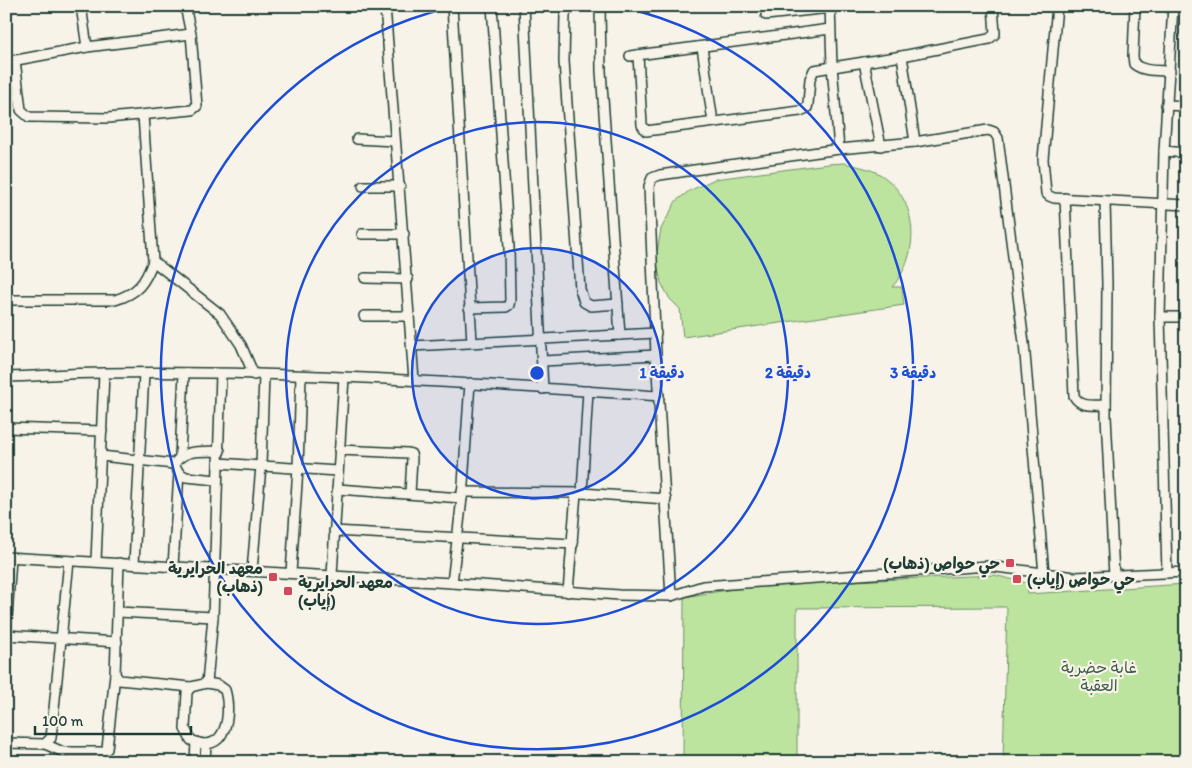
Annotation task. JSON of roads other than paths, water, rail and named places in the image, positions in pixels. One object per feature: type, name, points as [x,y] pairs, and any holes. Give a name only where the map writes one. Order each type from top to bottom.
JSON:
[{"type":"street","points":[[81,6],[87,47]]},
{"type":"street","points":[[186,6],[191,34],[197,106],[192,110],[108,118],[29,116],[21,110],[10,61],[87,47],[191,34]]},
{"type":"street","points":[[384,6],[394,141],[408,280],[414,380]]},
{"type":"street","points":[[452,6],[472,342]]},
{"type":"street","points":[[469,308],[506,307],[509,305],[510,300],[509,247],[492,6]]},
{"type":"street","points":[[524,6],[543,389]]},
{"type":"street","points":[[570,6],[565,14],[564,61],[580,290],[584,302],[588,305],[618,304]]},
{"type":"street","points":[[600,6],[601,71],[620,335]]},
{"type":"street","points":[[830,30],[634,55],[642,125],[645,130],[653,130],[804,109],[808,104],[812,72],[832,66],[902,56],[993,37],[995,31],[993,6]]},
{"type":"street","points":[[1057,6],[1043,159],[1046,193],[1049,196],[1066,198],[1186,204]]},
{"type":"street","points":[[1135,6],[1134,64],[1139,68],[1148,70],[1170,70]]},
{"type":"street","points":[[1166,573],[1160,317],[1164,151],[1173,6]]},
{"type":"street","points":[[766,15],[830,7],[832,66],[839,150]]},
{"type":"street","points":[[702,46],[714,122]]},
{"type":"street","points":[[902,56],[915,142]]},
{"type":"street","points":[[864,62],[881,146]]},
{"type":"street","points":[[1166,105],[1186,106]]},
{"type":"street","points":[[6,300],[115,300],[137,290],[147,277],[153,261],[143,115]]},
{"type":"street","points":[[671,596],[656,355],[649,186],[652,178],[660,175],[839,150],[915,142],[988,130],[994,132],[998,138],[1024,343],[1044,574]]},
{"type":"street","points":[[357,139],[394,141]]},
{"type":"street","points":[[1164,151],[1186,153]]},
{"type":"street","points":[[363,186],[400,186]]},
{"type":"street","points":[[1066,198],[1074,396],[1076,401],[1082,404],[1106,405]]},
{"type":"street","points":[[1105,201],[1107,284],[1106,405],[1114,576]]},
{"type":"street","points":[[362,234],[404,234]]},
{"type":"street","points":[[153,261],[220,314],[241,344],[254,375]]},
{"type":"street","points":[[365,278],[408,280]]},
{"type":"street","points":[[364,316],[409,316]]},
{"type":"street","points":[[1160,317],[1186,317]]},
{"type":"street","points":[[412,346],[540,338],[656,334]]},
{"type":"street","points":[[543,361],[656,355]]},
{"type":"street","points":[[96,562],[104,373]]},
{"type":"street","points":[[134,564],[144,373]]},
{"type":"street","points":[[6,376],[184,373],[344,377],[470,383],[659,396]]},
{"type":"street","points":[[173,566],[179,473],[177,460],[184,373]]},
{"type":"street","points":[[207,683],[213,617],[217,480],[220,451],[221,374]]},
{"type":"street","points":[[252,571],[261,466],[264,375]]},
{"type":"street","points":[[291,573],[298,468],[301,376]]},
{"type":"street","points":[[332,575],[344,377]]},
{"type":"street","points":[[452,583],[462,495],[470,383]]},
{"type":"street","points":[[568,592],[588,391]]},
{"type":"street","points":[[6,428],[102,431]]},
{"type":"street","points":[[339,450],[411,454],[410,494]]},
{"type":"street","points":[[101,456],[140,460],[177,460],[187,452],[220,451]]},
{"type":"street","points":[[219,463],[337,471]]},
{"type":"street","points":[[179,473],[186,478],[217,480]]},
{"type":"street","points":[[336,489],[462,495],[579,493],[666,499]]},
{"type":"street","points":[[334,531],[572,544]]},
{"type":"street","points":[[117,642],[61,639],[6,633],[9,557],[332,575],[568,592],[671,596],[703,586],[988,566],[1064,577],[1186,572]]},
{"type":"street","points":[[45,744],[51,738],[69,561]]},
{"type":"street","points":[[6,743],[45,744],[63,752],[103,752],[107,749],[117,642],[119,563]]},
{"type":"street","points":[[118,612],[213,617]]},
{"type":"street","points":[[114,674],[119,680],[130,682],[192,686],[207,683],[218,685],[225,690],[228,699],[225,731],[219,738],[206,744],[191,740],[185,729],[187,692],[192,686]]},
{"type":"street","points":[[195,762],[196,742]]},
{"type":"street","points":[[205,762],[206,744]]},
{"type":"place","name":"حي حواص (ذهاب)","points":[[1010,563]]},
{"type":"place","name":"معهد الحرايرية (ذهاب)","points":[[273,577]]},
{"type":"place","name":"حي حواص (إياب)","points":[[1017,579]]},
{"type":"place","name":"معهد الحرايرية (إياب)","points":[[288,591]]},
{"type":"park label","name":"غابة حضرية العقبة","points":[[1099,676]]}]
